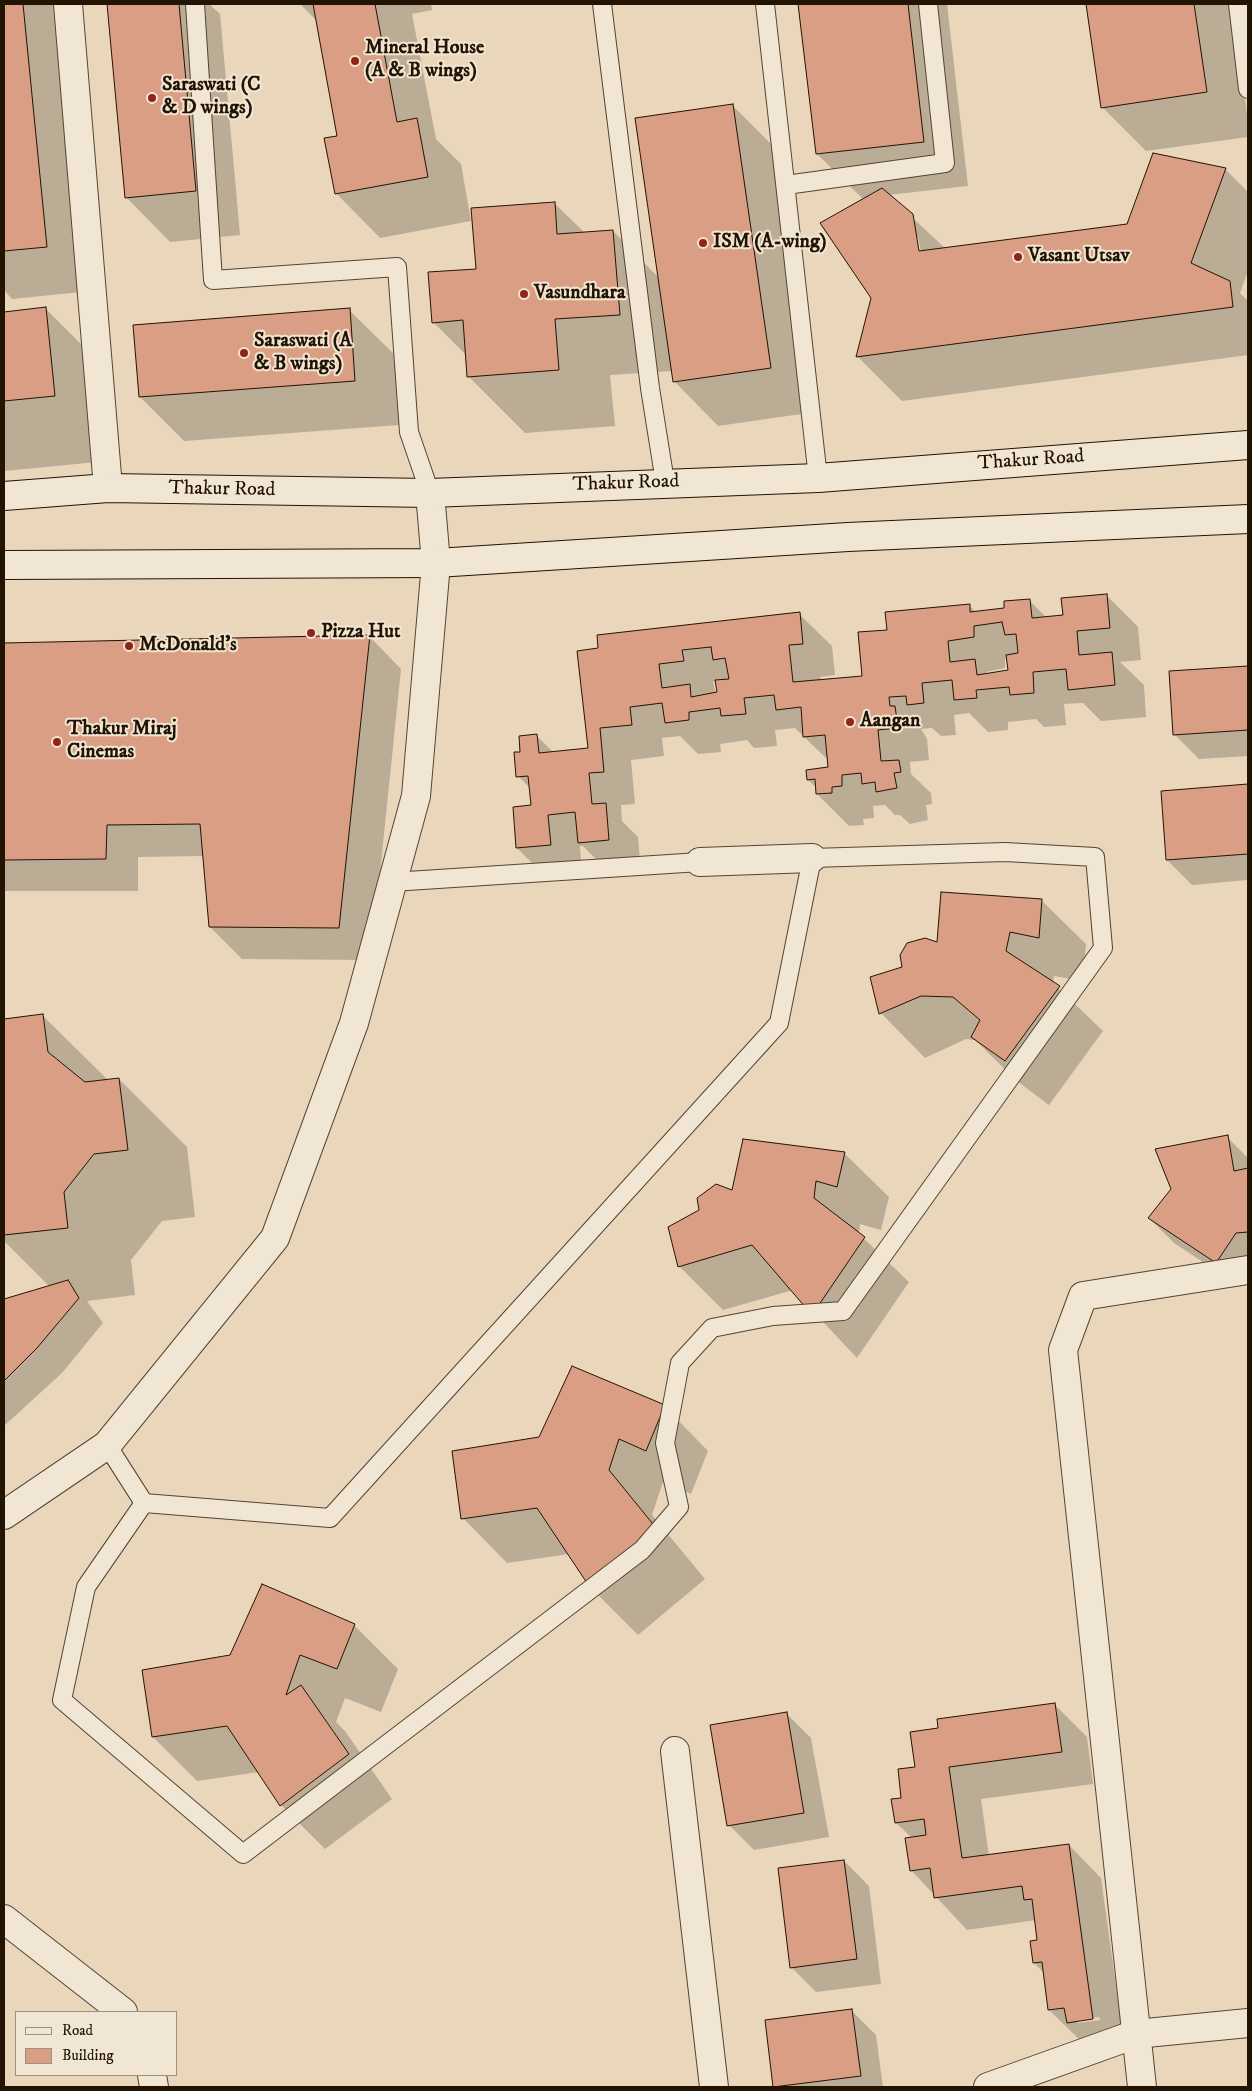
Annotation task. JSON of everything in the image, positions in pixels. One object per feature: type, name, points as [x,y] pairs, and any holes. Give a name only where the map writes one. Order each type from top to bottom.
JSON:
[{"type":"street","points":[[68,4],[108,488]]},
{"type":"street","name":"Thakur Road","points":[[4,496],[108,488],[430,493],[665,482],[818,478],[1248,445]]},
{"type":"street","points":[[4,1514],[107,1445],[275,1238],[354,1023],[416,796],[436,563],[430,493]]},
{"type":"street","points":[[4,565],[436,563],[848,537],[1248,519]]},
{"type":"street","points":[[700,862],[812,858]]},
{"type":"street","points":[[1142,2087],[1063,1350],[1083,1296],[1248,1270]]},
{"type":"street","points":[[675,1751],[714,2087]]},
{"type":"street","points":[[4,1919],[122,2011]]},
{"type":"street","points":[[988,2087],[1136,2034],[1248,2023]]},
{"type":"lane","points":[[195,4],[214,280],[397,267],[409,432],[430,493]]},
{"type":"lane","points":[[602,4],[650,388],[665,482]]},
{"type":"lane","points":[[765,4],[818,478]]},
{"type":"lane","points":[[786,186],[945,163],[928,4]]},
{"type":"lane","points":[[1238,4],[1248,89]]},
{"type":"lane","points":[[1005,852],[1095,857],[1103,948],[842,1311],[773,1316],[712,1328],[680,1363],[665,1443],[679,1507],[642,1550],[244,1854],[62,1700],[86,1587],[144,1503],[330,1518],[779,1023],[812,858],[1005,852]]},
{"type":"lane","points":[[392,882],[700,862]]},
{"type":"lane","points":[[107,1445],[144,1503]]},
{"type":"building","points":[[4,4],[23,4],[47,247],[4,251]]},
{"type":"building","name":"Saraswati (C & D wings)","points":[[107,4],[179,4],[196,191],[125,198]]},
{"type":"building","name":"Mineral House (A & B wings)","points":[[313,4],[375,4],[397,122],[417,118],[428,177],[335,194],[324,138],[337,136]]},
{"type":"building","points":[[798,4],[908,4],[924,142],[816,154]]},
{"type":"building","points":[[1086,4],[1194,4],[1207,92],[1101,108]]},
{"type":"building","name":"ISM (A-wing)","points":[[733,104],[771,368],[673,382],[635,118]]},
{"type":"building","name":"Vasant Utsav","points":[[1153,153],[1226,168],[1191,263],[1230,281],[1233,307],[856,357],[871,298],[820,223],[882,188],[913,214],[919,251],[1127,224]]},
{"type":"building","name":"Vasundhara","points":[[555,202],[557,234],[613,230],[620,315],[555,319],[559,370],[467,377],[463,320],[432,323],[428,272],[476,269],[471,208]]},
{"type":"building","points":[[46,307],[55,396],[4,401],[4,312]]},
{"type":"building","name":"Saraswati (A & B wings)","points":[[350,308],[355,381],[139,397],[133,325]]},
{"type":"building","name":"Aangan","points":[[1107,594],[1110,628],[1077,631],[1079,655],[1112,652],[1115,685],[1068,690],[1066,669],[1033,672],[1034,693],[1010,695],[1009,687],[976,690],[977,698],[954,700],[952,680],[922,683],[924,703],[907,705],[906,696],[889,697],[890,706],[895,706],[898,728],[878,730],[881,761],[899,760],[901,772],[894,773],[897,788],[876,792],[875,782],[862,784],[861,773],[842,775],[842,786],[832,787],[832,793],[816,794],[815,779],[807,780],[806,770],[828,767],[825,735],[803,737],[801,707],[776,710],[774,695],[744,698],[746,714],[721,716],[720,708],[689,712],[689,720],[665,723],[662,703],[630,707],[632,725],[600,728],[604,772],[589,773],[592,804],[606,803],[609,840],[578,843],[575,812],[548,815],[551,845],[516,848],[513,807],[531,805],[528,776],[516,777],[514,752],[520,752],[519,736],[537,734],[539,753],[588,748],[577,651],[598,648],[597,635],[800,612],[803,644],[789,645],[793,682],[862,676],[858,632],[887,630],[885,612],[970,604],[970,612],[1004,608],[1004,601],[1030,599],[1032,618],[1063,615],[1061,598]],"holes":[[[1002,622],[1005,635],[1016,634],[1018,653],[1006,655],[1008,670],[977,675],[975,659],[950,662],[948,641],[974,637],[974,626]],[[711,647],[713,660],[725,658],[729,679],[715,680],[717,692],[691,697],[690,684],[662,688],[659,664],[684,661],[682,650]]]},
{"type":"building","points":[[370,635],[339,928],[209,927],[200,824],[107,825],[106,859],[4,860],[4,643]]},
{"type":"building","points":[[1248,666],[1248,730],[1173,735],[1169,671]]},
{"type":"building","points":[[1248,784],[1248,854],[1166,860],[1161,791]]},
{"type":"building","points":[[941,892],[1042,899],[1039,938],[1010,932],[1006,951],[1060,986],[1005,1061],[971,1037],[980,1020],[953,997],[921,996],[879,1014],[870,977],[902,967],[900,955],[907,943],[925,938],[937,942]]},
{"type":"building","points":[[43,1014],[48,1052],[85,1082],[119,1078],[128,1150],[94,1154],[64,1192],[68,1228],[4,1235],[4,1019]]},
{"type":"building","points":[[1228,1135],[1234,1171],[1248,1168],[1248,1232],[1236,1233],[1216,1263],[1148,1218],[1171,1189],[1155,1149]]},
{"type":"building","points":[[743,1139],[845,1152],[837,1187],[816,1181],[814,1198],[865,1237],[812,1315],[752,1245],[678,1267],[668,1227],[699,1210],[697,1198],[716,1184],[732,1190]]},
{"type":"building","points":[[68,1280],[79,1298],[37,1348],[4,1381],[4,1299]]},
{"type":"building","points":[[572,1366],[665,1405],[646,1451],[619,1439],[609,1470],[661,1534],[593,1592],[537,1508],[461,1519],[452,1451],[539,1437]]},
{"type":"building","points":[[262,1584],[355,1624],[337,1669],[300,1655],[286,1695],[301,1685],[349,1754],[280,1806],[227,1726],[152,1737],[142,1670],[230,1655]]},
{"type":"building","points":[[1055,1703],[1062,1752],[949,1767],[962,1858],[1069,1844],[1093,2019],[1067,2023],[1064,2008],[1048,2010],[1042,1962],[1033,1963],[1030,1941],[1037,1940],[1032,1899],[1024,1900],[1022,1886],[934,1898],[930,1868],[910,1871],[905,1838],[926,1835],[924,1819],[895,1823],[891,1799],[901,1798],[898,1769],[915,1767],[910,1732],[938,1728],[937,1719]]},
{"type":"building","points":[[787,1712],[804,1813],[727,1826],[710,1725]]},
{"type":"building","points":[[844,1860],[857,1959],[790,1968],[778,1868]]},
{"type":"building","points":[[852,2009],[861,2076],[773,2087],[765,2020]]},
{"type":"place","name":"Mineral House (A & B wings)","points":[[355,61]]},
{"type":"place","name":"Saraswati (C & D wings)","points":[[152,98]]},
{"type":"place","name":"ISM (A-wing)","points":[[703,243]]},
{"type":"place","name":"Vasant Utsav","points":[[1018,257]]},
{"type":"place","name":"Vasundhara","points":[[524,294]]},
{"type":"place","name":"Saraswati (A & B wings)","points":[[244,353]]},
{"type":"place","name":"Pizza Hut","points":[[311,633]]},
{"type":"place","name":"McDonald's","points":[[129,646]]},
{"type":"place","name":"Aangan","points":[[850,722]]},
{"type":"place","name":"Thakur Miraj Cinemas","points":[[57,742]]}]
